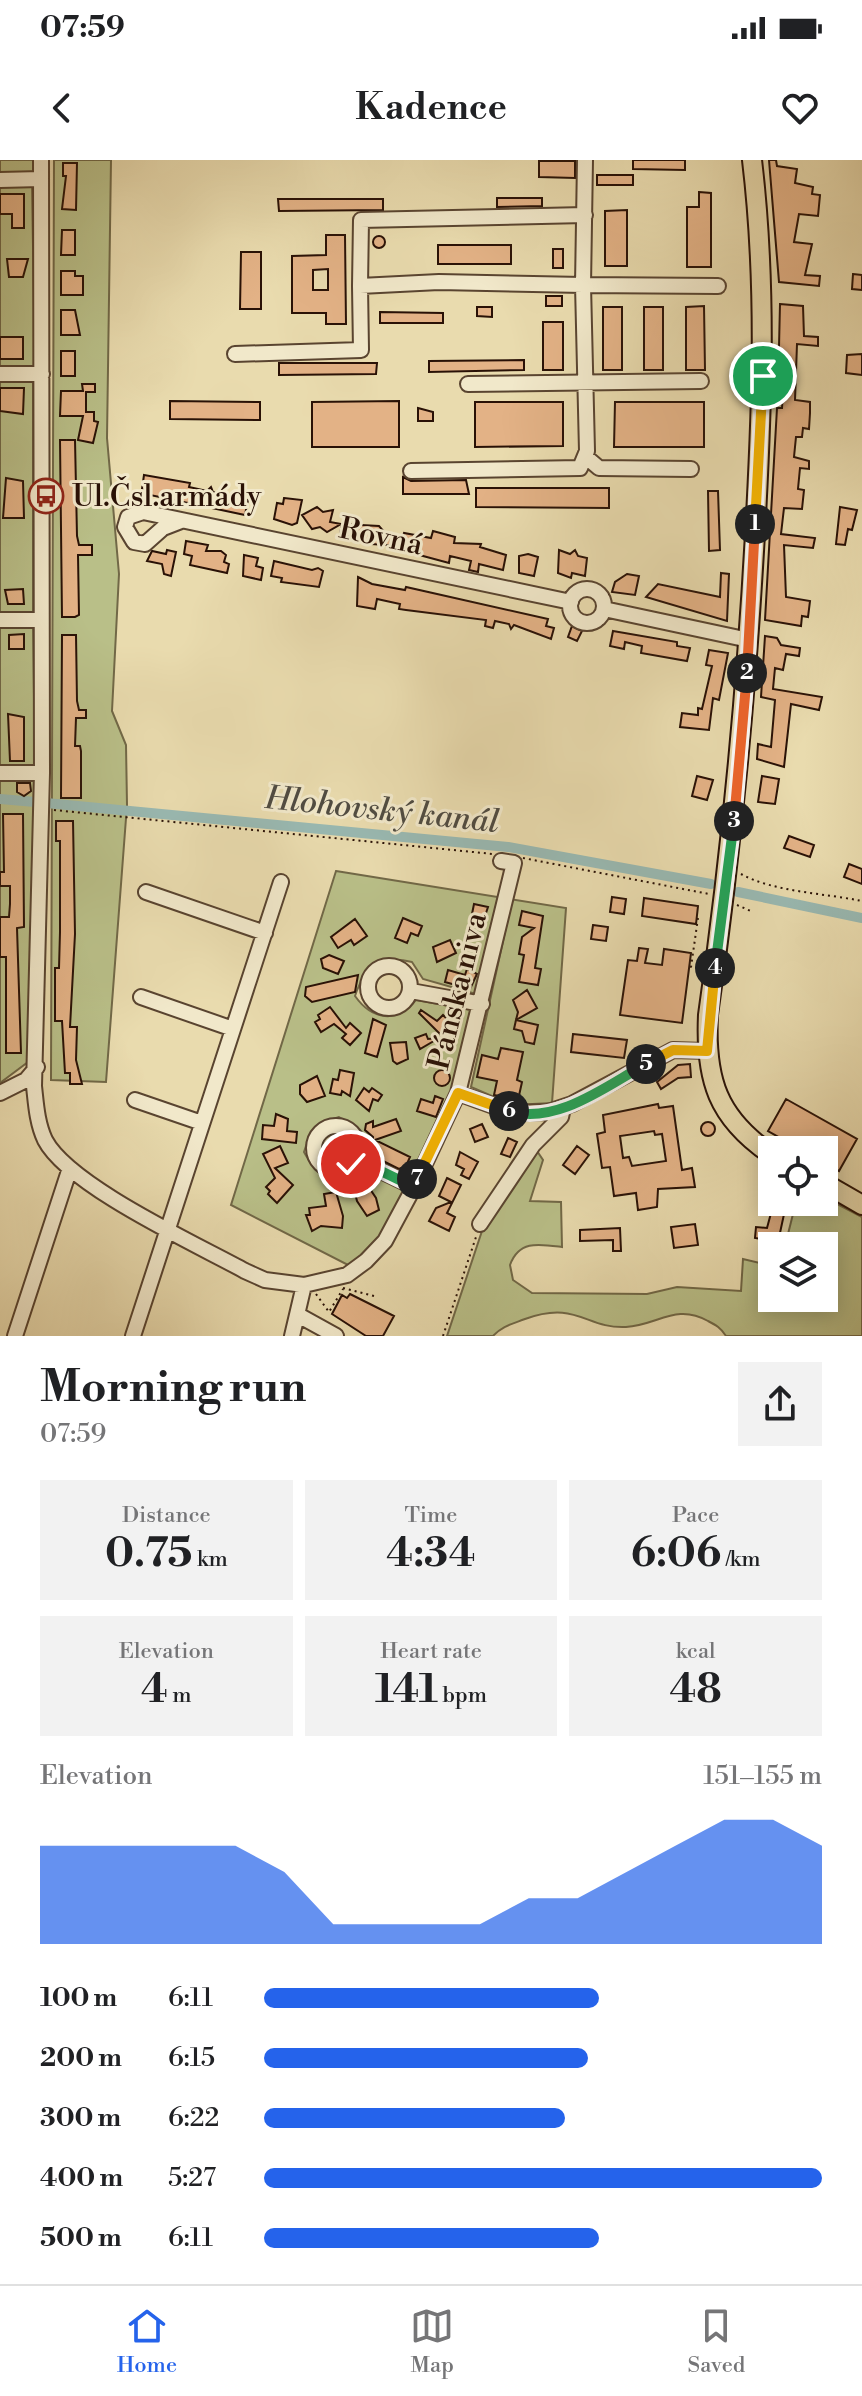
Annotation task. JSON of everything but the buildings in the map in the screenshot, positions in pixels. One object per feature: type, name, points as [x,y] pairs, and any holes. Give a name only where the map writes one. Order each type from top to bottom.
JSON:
[{"type":"main road","points":[[752,160],[762,247],[764,332],[749,640],[728,868],[708,1015],[707,1051],[711,1081],[718,1098],[742,1131],[758,1144]]},
{"type":"main road","points":[[838,1191],[862,1205]]},
{"type":"street","points":[[41,160],[42,773],[36,1105],[46,1141],[69,1171],[264,1279],[310,1289],[292,1336]]},
{"type":"street","points":[[411,471],[580,468],[586,457],[583,285],[585,160]]},
{"type":"street","points":[[0,180],[41,179]]},
{"type":"street","points":[[235,354],[361,350],[361,220],[585,215]]},
{"type":"street","points":[[360,286],[439,282],[718,286]]},
{"type":"street","points":[[0,374],[42,374]]},
{"type":"street","points":[[468,384],[585,380],[701,381]]},
{"type":"street","points":[[586,457],[599,468],[691,469]]},
{"type":"street","name":"Rovná","points":[[181,521],[571,602]]},
{"type":"street","name":"Rovná","points":[[594,590],[602,598],[604,609],[595,622],[584,623],[574,617],[571,602],[577,592],[594,590]]},
{"type":"street","name":"Rovná","points":[[604,609],[749,640]]},
{"type":"street","points":[[0,620],[41,620]]},
{"type":"street","points":[[0,773],[42,773]]},
{"type":"street","name":"Pánska niva","points":[[310,1289],[347,1275],[385,1241],[458,1093],[514,863],[504,857]]},
{"type":"street","points":[[133,1336],[281,882]]},
{"type":"street","points":[[146,892],[265,933]]},
{"type":"street","points":[[411,991],[482,1004]]},
{"type":"street","points":[[141,997],[233,1029]]},
{"type":"street","points":[[458,1093],[513,1113],[535,1114],[563,1108],[673,1050],[707,1051]]},
{"type":"street","points":[[5,1091],[26,1080],[37,1067]]},
{"type":"street","points":[[5,1091],[36,1105]]},
{"type":"street","points":[[135,1100],[202,1123]]},
{"type":"street","points":[[480,1224],[533,1145],[561,1117],[563,1108]]},
{"type":"street","points":[[356,1159],[414,1187]]},
{"type":"street","points":[[15,1336],[69,1171]]},
{"type":"street","points":[[298,1315],[336,1336]]},
{"type":"path","points":[[41,809],[504,857],[709,894],[753,912]]},
{"type":"path","points":[[728,868],[759,884],[774,883],[862,901]]},
{"type":"path","points":[[695,968],[691,967],[698,918]]},
{"type":"path","points":[[443,1336],[456,1306],[480,1224]]},
{"type":"path","points":[[340,1284],[343,1288],[374,1296]]},
{"type":"path","points":[[310,1289],[329,1312],[343,1288]]},
{"type":"green space","points":[[0,160],[34,160],[33,172],[0,172]]},
{"type":"green space","points":[[54,160],[111,160],[107,438],[119,574],[112,711],[126,745],[127,805],[106,1082],[51,1080]]},
{"type":"green space","points":[[32,186],[35,367],[0,367],[0,187]]},
{"type":"green space","points":[[0,382],[33,382],[33,612],[0,612]]},
{"type":"green space","points":[[33,626],[35,766],[0,766],[0,627]]},
{"type":"green space","points":[[34,780],[32,1059],[0,1083],[0,781]]},
{"type":"green space","points":[[336,871],[566,908],[552,1103],[513,1105],[471,1087],[507,923],[492,922],[476,994],[423,979],[412,962],[401,960],[383,961],[364,977],[355,996],[377,1014],[393,1016],[409,1008],[416,1000],[472,1010],[452,1089],[411,1175],[366,1155],[363,1137],[339,1117],[321,1125],[309,1139],[304,1152],[321,1173],[335,1177],[359,1168],[404,1190],[379,1237],[350,1266],[231,1205]]},
{"type":"green space","points":[[535,1148],[543,1160],[530,1201],[561,1202],[562,1247],[531,1246],[514,1257],[510,1265],[513,1280],[532,1293],[647,1294],[677,1287],[741,1291],[743,1259],[758,1263],[758,1312],[838,1312],[838,1232],[788,1232],[792,1216],[838,1216],[838,1204],[862,1217],[862,1336],[726,1336],[713,1324],[686,1314],[626,1327],[557,1313],[516,1322],[493,1336],[447,1336],[484,1225]]},
{"type":"waterway","name":"Hlohovský kanál","points":[[0,799],[35,802]]},
{"type":"waterway","name":"Hlohovský kanál","points":[[46,803],[508,847],[711,884]]},
{"type":"waterway","name":"Hlohovský kanál","points":[[738,892],[862,918]]},
{"type":"place","name":"Ul.Čsl.armády","points":[[46,496]]},
{"type":"route","points":[[351,1164],[356,1159],[414,1187],[458,1093],[513,1113],[548,1112],[572,1104],[673,1050],[707,1051],[708,1015],[742,746],[763,376]]}]
